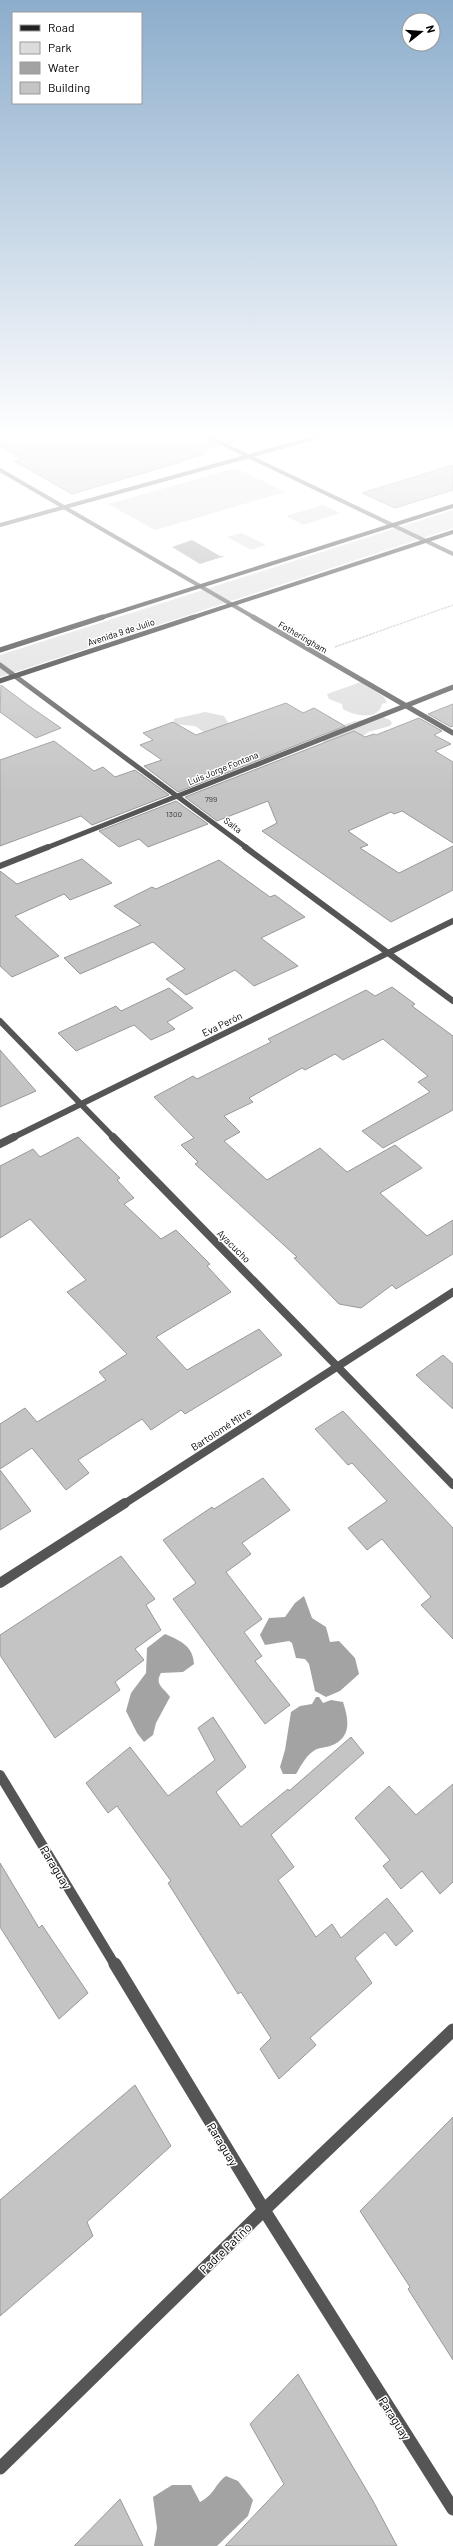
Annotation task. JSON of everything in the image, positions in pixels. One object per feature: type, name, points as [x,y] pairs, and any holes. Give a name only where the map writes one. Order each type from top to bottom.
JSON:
[{"type":"main road","name":"Avenida 9 de Julio","points":[[0,650],[300,554]]},
{"type":"main road","name":"Avenida 9 de Julio","points":[[0,681],[387,554]]},
{"type":"street","name":"Fotheringham","points":[[145,554],[453,733]]},
{"type":"street","name":"Salta","points":[[0,665],[179,796],[453,1001]]},
{"type":"street","name":"Luis Jorge Fontana","points":[[0,866],[453,687]]},
{"type":"street","name":"Eva Perón","points":[[0,1144],[453,921]]},
{"type":"street","name":"Ayacucho","points":[[0,1021],[453,1485]]},
{"type":"street","name":"Bartolomé Mitre","points":[[0,1583],[453,1292]]},
{"type":"street","name":"Paraguay","points":[[0,1775],[264,2210],[453,2509]]},
{"type":"street","name":"Padre Patiño","points":[[0,2468],[264,2210],[453,2030]]},
{"type":"path","points":[[316,654],[453,605]]},
{"type":"green space","points":[[316,554],[375,554],[0,677],[0,655]]},
{"type":"green space","points":[[361,682],[384,697],[387,702],[382,704],[380,710],[376,713],[365,716],[359,715],[343,709],[342,704],[329,699],[327,694]]},
{"type":"green space","points":[[205,712],[224,716],[229,724],[205,733],[195,726],[174,724],[174,719]]},
{"type":"green space","points":[[383,717],[390,720],[392,723],[390,726],[368,732],[355,742],[327,745],[323,741],[328,735],[342,726],[358,721]]},
{"type":"water","points":[[183,554],[216,554],[220,556],[225,556],[200,564]]},
{"type":"water","points":[[304,1596],[312,1618],[326,1627],[330,1642],[339,1641],[355,1658],[359,1674],[340,1691],[326,1697],[315,1691],[309,1664],[305,1659],[296,1658],[292,1643],[289,1641],[265,1645],[260,1635],[269,1618],[285,1617],[295,1603]]},
{"type":"water","points":[[165,1634],[176,1639],[189,1648],[194,1664],[183,1672],[161,1673],[159,1683],[170,1697],[156,1723],[153,1735],[144,1742],[137,1733],[126,1711],[131,1693],[146,1673],[147,1648]]},
{"type":"water","points":[[316,1697],[319,1697],[323,1703],[331,1700],[343,1702],[347,1715],[347,1728],[345,1733],[337,1743],[312,1752],[296,1774],[283,1774],[280,1767],[285,1750],[291,1712],[300,1706],[312,1704]]},
{"type":"water","points":[[226,2476],[238,2481],[253,2500],[248,2516],[217,2546],[154,2546],[157,2528],[153,2497],[172,2485],[191,2485],[200,2502],[212,2492]]},
{"type":"building","points":[[1,685],[61,728],[36,738],[0,712]]},
{"type":"building","points":[[286,703],[303,713],[314,708],[345,726],[178,792],[144,766],[162,760],[140,745],[153,740],[143,733],[173,722],[196,735]]},
{"type":"building","points":[[453,704],[453,726],[451,727],[428,714]]},
{"type":"building","points":[[419,718],[442,731],[434,735],[451,744],[435,751],[453,762],[453,843],[402,811],[394,814],[391,812],[348,831],[368,845],[360,848],[399,873],[453,846],[453,890],[391,922],[262,831],[277,823],[268,801],[217,821],[185,797],[354,731],[365,737],[374,734],[376,735]]},
{"type":"building","points":[[54,741],[94,771],[103,767],[115,777],[135,770],[169,795],[92,825],[81,816],[0,846],[0,760]]},
{"type":"building","points":[[176,801],[208,824],[148,847],[139,839],[119,847],[99,831]]},
{"type":"building","points":[[82,859],[112,883],[70,900],[64,894],[15,916],[59,956],[12,977],[0,966],[0,871],[17,884]]},
{"type":"building","points":[[219,860],[270,897],[275,895],[305,917],[261,938],[298,966],[254,986],[235,970],[186,995],[166,979],[185,969],[153,942],[80,974],[64,958],[141,925],[114,906],[152,887],[156,889]]},
{"type":"building","points":[[392,987],[415,1004],[412,1006],[453,1036],[453,1110],[383,1148],[362,1131],[430,1092],[418,1082],[428,1076],[383,1039],[343,1060],[335,1054],[305,1070],[302,1068],[249,1098],[253,1102],[224,1116],[240,1132],[224,1141],[267,1180],[320,1148],[347,1172],[395,1145],[422,1168],[380,1193],[427,1236],[453,1220],[453,1254],[396,1289],[392,1285],[361,1308],[339,1304],[294,1258],[297,1257],[195,1164],[198,1162],[181,1145],[194,1138],[154,1097],[193,1076],[197,1079],[271,1042],[268,1039],[366,990],[375,996]]},
{"type":"building","points":[[169,988],[193,1008],[167,1022],[175,1029],[151,1040],[134,1025],[76,1051],[58,1033],[116,1006],[121,1011]]},
{"type":"building","points":[[0,1050],[36,1091],[0,1107]]},
{"type":"building","points":[[78,1137],[120,1178],[117,1180],[134,1198],[124,1204],[161,1239],[176,1230],[210,1264],[207,1266],[231,1292],[156,1337],[187,1370],[259,1329],[282,1355],[185,1414],[181,1410],[151,1430],[142,1419],[78,1460],[89,1473],[66,1490],[32,1448],[0,1469],[0,1424],[25,1408],[37,1422],[106,1380],[99,1372],[127,1354],[67,1292],[86,1280],[30,1219],[0,1238],[0,1166],[33,1149],[40,1157]]},
{"type":"building","points":[[443,1355],[453,1364],[453,1409],[416,1375]]},
{"type":"building","points":[[343,1411],[453,1528],[453,1639],[421,1605],[431,1597],[382,1539],[367,1550],[348,1528],[387,1501],[352,1463],[348,1465],[315,1429]]},
{"type":"building","points":[[0,1470],[31,1511],[0,1530]]},
{"type":"building","points":[[263,1478],[290,1510],[242,1543],[251,1554],[226,1572],[262,1619],[244,1632],[262,1656],[255,1661],[290,1705],[265,1724],[173,1599],[196,1583],[163,1540],[212,1507],[214,1509]]},
{"type":"building","points":[[121,1556],[155,1599],[146,1605],[161,1630],[135,1649],[144,1660],[115,1682],[120,1690],[55,1738],[0,1655],[0,1635]]},
{"type":"building","points":[[213,1717],[246,1767],[216,1792],[241,1827],[288,1789],[289,1791],[351,1737],[364,1753],[271,1835],[294,1867],[278,1880],[316,1937],[332,1924],[341,1938],[387,1898],[413,1931],[396,1946],[385,1932],[355,1958],[372,1983],[310,2038],[316,2045],[279,2079],[260,2049],[271,2038],[241,1992],[238,1994],[168,1883],[171,1881],[117,1806],[108,1813],[86,1783],[130,1747],[168,1796],[215,1760],[198,1728]]},
{"type":"building","points":[[453,1784],[453,1882],[440,1894],[422,1871],[401,1889],[383,1866],[390,1860],[355,1818],[389,1786],[416,1815]]},
{"type":"building","points":[[0,1863],[39,1928],[42,1925],[88,1993],[59,2019],[0,1927]]},
{"type":"building","points":[[135,2085],[171,2146],[87,2222],[93,2236],[0,2316],[0,2200]]},
{"type":"building","points":[[453,2117],[453,2360],[408,2289],[410,2287],[360,2211]]},
{"type":"building","points":[[298,2374],[373,2501],[397,2546],[225,2546],[284,2484],[250,2424]]},
{"type":"building","points":[[120,2499],[143,2546],[74,2546]]}]
